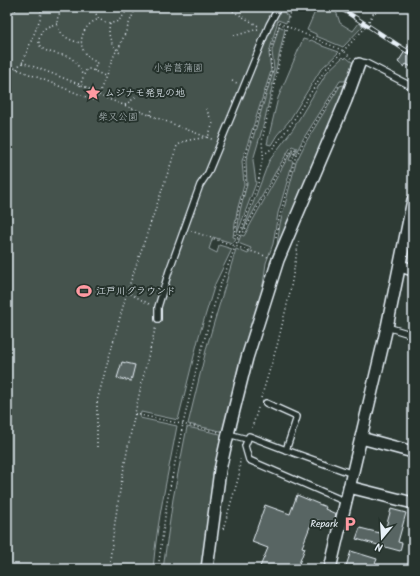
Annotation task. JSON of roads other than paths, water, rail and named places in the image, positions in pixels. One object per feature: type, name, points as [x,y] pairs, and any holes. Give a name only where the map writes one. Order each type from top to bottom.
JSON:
[{"type":"street","points":[[207,569],[226,434],[247,358],[278,260],[346,100],[359,64]]},
{"type":"street","points":[[332,568],[411,221],[413,200]]},
{"type":"street","points":[[400,266],[413,270]]},
{"type":"street","points":[[361,438],[413,452]]},
{"type":"street","points":[[350,487],[413,504]]},
{"type":"lane","points":[[158,319],[158,307],[200,185],[208,173],[277,7]]},
{"type":"lane","points":[[359,64],[360,62],[366,63],[413,87]]},
{"type":"lane","points":[[387,327],[413,335]]},
{"type":"lane","points":[[266,403],[298,417],[286,450]]},
{"type":"lane","points":[[226,434],[247,439],[249,436],[353,474]]},
{"type":"lane","points":[[247,439],[245,450],[249,460],[346,502]]},
{"type":"railway","points":[[339,7],[413,55]]},
{"type":"place","name":"ムジナモ発見の地","points":[[93,93]]},
{"type":"place","name":"江戸川グラウンド","points":[[84,291]]},
{"type":"place","name":"Repark","points":[[350,524]]},
{"type":"park label","name":"小岩菖蒲園","points":[[178,68]]},
{"type":"park label","name":"柴又公園","points":[[118,117]]}]
